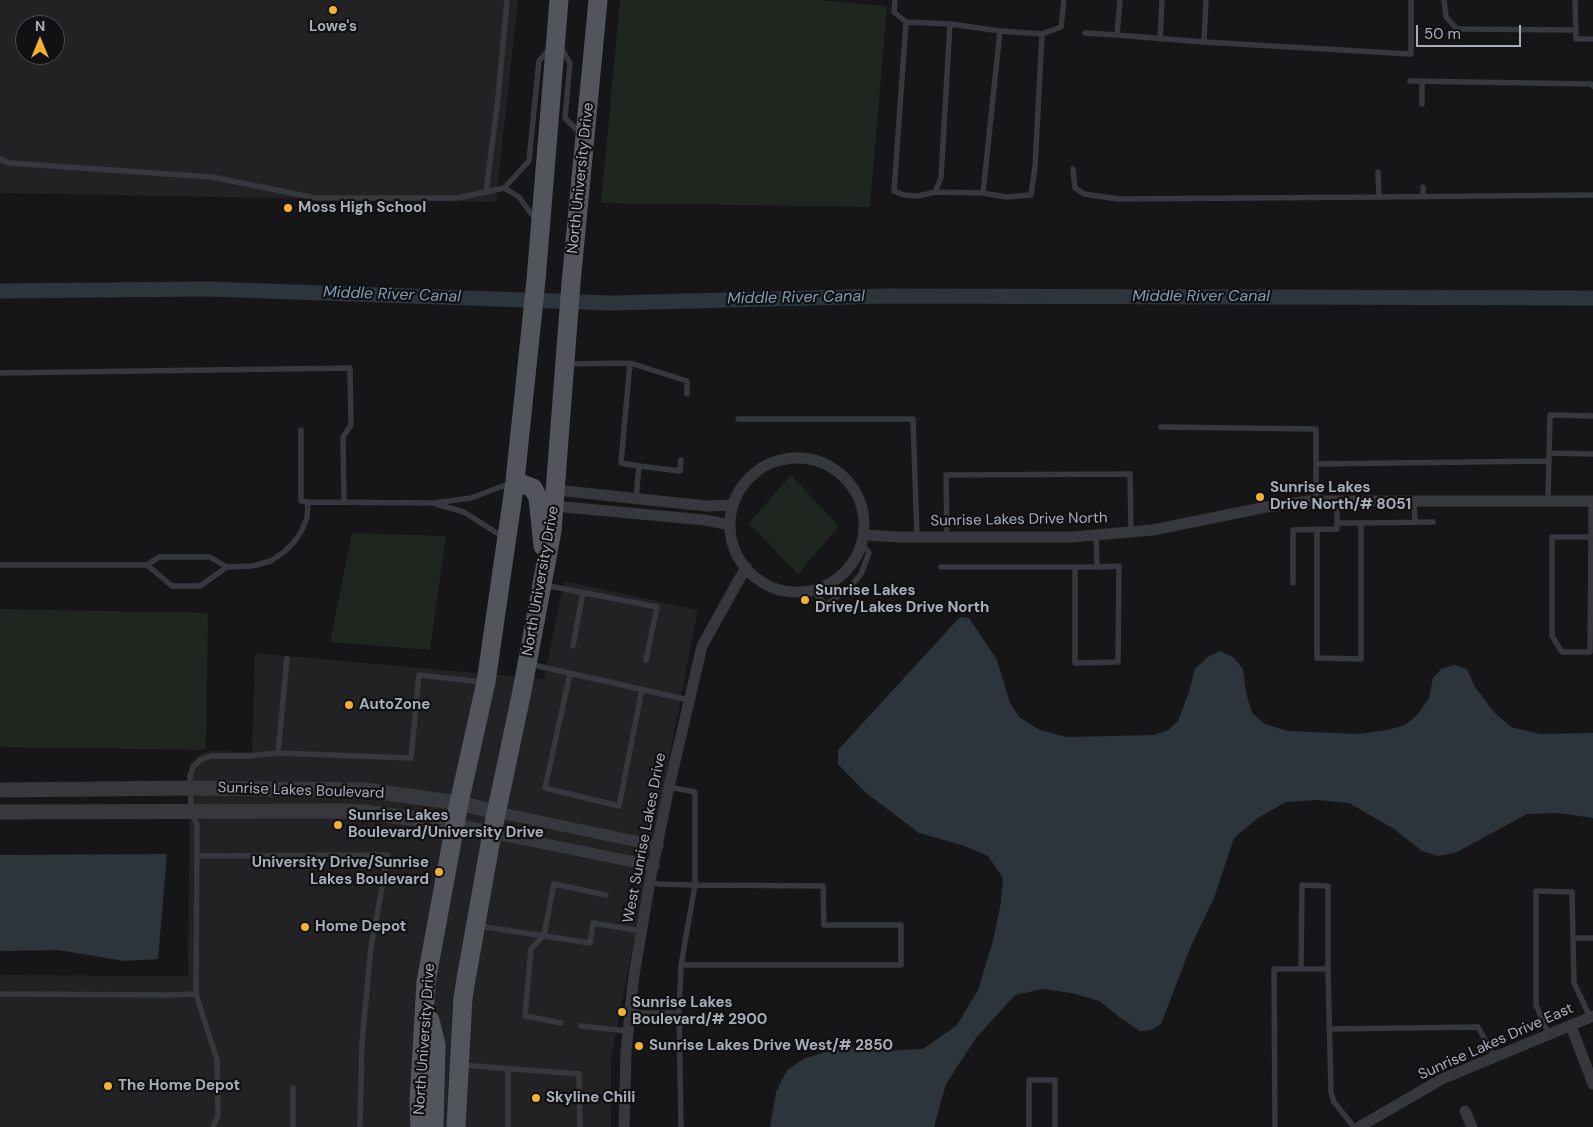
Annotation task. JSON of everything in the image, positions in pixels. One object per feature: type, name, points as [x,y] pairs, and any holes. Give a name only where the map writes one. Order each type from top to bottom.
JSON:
[{"type":"main road","name":"North University Drive","points":[[420,1127],[426,982],[459,803],[486,682],[508,540],[536,280],[559,0]]},
{"type":"main road","name":"North University Drive","points":[[456,1127],[462,998],[496,812],[552,531],[571,283],[598,0]]},
{"type":"main road","points":[[515,481],[534,488],[538,498],[544,577]]},
{"type":"main road","points":[[425,1002],[436,1045],[434,1127]]},
{"type":"street","points":[[796,458],[813,460],[828,466],[842,475],[853,488],[861,502],[864,519],[858,554],[846,570],[831,583],[812,590],[794,592],[776,588],[759,580],[746,568],[737,555],[730,525],[733,505],[740,490],[750,477],[764,467],[780,460],[796,458]]},
{"type":"street","points":[[555,498],[636,500],[706,506],[733,505]]},
{"type":"street","points":[[555,498],[730,525]]},
{"type":"street","name":"Sunrise Lakes Drive North","points":[[862,539],[1072,537],[1096,535],[1153,530],[1266,507],[1316,501],[1592,501]]},
{"type":"street","name":"West Sunrise Lakes Drive","points":[[624,1127],[626,1051],[630,1011],[641,931],[669,787],[702,646],[746,568]]},
{"type":"street","name":"Sunrise Lakes Boulevard","points":[[0,790],[190,788],[364,790],[459,803],[658,846]]},
{"type":"street","name":"Sunrise Lakes Boulevard","points":[[0,812],[351,811],[455,826],[654,866]]},
{"type":"street","name":"Sunrise Lakes Drive East","points":[[1359,1127],[1442,1079],[1592,1017]]},
{"type":"street","points":[[1571,1026],[1593,1084]]},
{"type":"street","points":[[1465,1111],[1472,1127]]},
{"type":"lane","points":[[486,192],[498,98],[507,0]]},
{"type":"lane","points":[[895,0],[894,12],[906,22],[950,24],[1000,31],[1042,34],[1061,26],[1064,0]]},
{"type":"lane","points":[[1117,35],[1120,0]]},
{"type":"lane","points":[[1160,39],[1162,0]]},
{"type":"lane","points":[[1204,42],[1206,0]]},
{"type":"lane","points":[[1085,33],[1411,54],[1410,0]]},
{"type":"lane","points":[[1444,0],[1446,18],[1457,29],[1576,30]]},
{"type":"lane","points":[[1575,0],[1576,39],[1593,39]]},
{"type":"lane","points":[[906,22],[894,192],[904,195],[918,196],[935,192],[983,193],[1006,197],[1031,194],[1036,167],[1042,34]]},
{"type":"lane","points":[[935,192],[941,178],[950,24]]},
{"type":"lane","points":[[983,193],[1000,31]]},
{"type":"lane","points":[[0,159],[9,163],[212,177],[316,198],[457,198],[486,192],[504,188],[529,160],[538,61],[556,40],[570,63],[565,118],[585,138]]},
{"type":"lane","points":[[1410,80],[1591,84],[1593,86]]},
{"type":"lane","points":[[1422,81],[1422,104]]},
{"type":"lane","points":[[1074,169],[1075,188],[1084,194],[1119,199],[1593,196]]},
{"type":"lane","points":[[1378,172],[1379,197]]},
{"type":"lane","points":[[1423,187],[1424,196]]},
{"type":"lane","points":[[504,188],[519,197],[533,214],[540,230]]},
{"type":"lane","points":[[565,364],[630,363],[687,381],[686,394]]},
{"type":"lane","points":[[630,363],[621,464],[680,471],[681,460]]},
{"type":"lane","points":[[0,373],[350,368],[351,425],[343,437],[344,502]]},
{"type":"lane","points":[[1548,501],[1550,415],[1593,416]]},
{"type":"lane","points":[[738,419],[914,419],[917,537]]},
{"type":"lane","points":[[1161,427],[1316,429],[1316,501]]},
{"type":"lane","points":[[301,430],[301,501],[434,503],[471,498],[515,481]]},
{"type":"lane","points":[[1549,453],[1593,454]]},
{"type":"lane","points":[[1316,464],[1549,461]]},
{"type":"lane","points":[[636,500],[639,466]]},
{"type":"lane","points":[[947,537],[946,475],[1130,474],[1131,532]]},
{"type":"lane","points":[[1293,583],[1293,530],[1337,529],[1337,501]]},
{"type":"lane","points":[[1414,501],[1415,522]]},
{"type":"lane","points":[[1591,537],[1552,537],[1552,636],[1562,652],[1590,652],[1592,501]]},
{"type":"lane","points":[[0,565],[147,565],[159,558],[210,558],[227,566],[252,566],[272,561],[294,542],[307,518],[308,502]]},
{"type":"lane","points":[[434,503],[464,512],[508,540]]},
{"type":"lane","points":[[1337,523],[1433,522]]},
{"type":"lane","points":[[1317,529],[1317,658],[1361,659],[1361,523]]},
{"type":"lane","points":[[1096,535],[1096,567]]},
{"type":"lane","points":[[812,590],[826,605],[850,588],[861,574],[869,553],[862,539]]},
{"type":"lane","points":[[147,565],[172,586],[200,586],[227,566]]},
{"type":"lane","points":[[941,567],[1119,566],[1118,662],[1075,663],[1075,567]]},
{"type":"lane","points":[[544,577],[584,592],[657,607],[646,660]]},
{"type":"lane","points":[[573,646],[584,592]]},
{"type":"lane","points":[[278,753],[287,659]]},
{"type":"lane","points":[[527,664],[689,700]]},
{"type":"lane","points":[[570,673],[545,788],[618,806],[642,689]]},
{"type":"lane","points":[[213,1127],[218,1116],[217,1060],[196,994],[197,825],[192,811],[190,788],[192,767],[200,760],[211,756],[248,756],[278,753],[411,758],[419,675],[486,682]]},
{"type":"lane","points":[[669,787],[694,792],[695,885],[681,965],[678,1013],[681,1127]]},
{"type":"lane","points":[[197,856],[388,855],[371,947],[362,1041],[360,1127]]},
{"type":"lane","points":[[650,881],[658,884],[823,886],[824,925],[901,925],[901,965],[681,965]]},
{"type":"lane","points":[[561,1022],[525,1016],[530,950],[544,935],[554,884],[606,895]]},
{"type":"lane","points":[[1302,969],[1302,886],[1328,886],[1331,1092],[1334,1102],[1354,1127]]},
{"type":"lane","points":[[1549,1035],[1536,1005],[1536,891],[1572,892],[1574,982],[1592,1017]]},
{"type":"lane","points":[[475,925],[590,943],[593,923],[641,931]]},
{"type":"lane","points":[[1573,938],[1593,938]]},
{"type":"lane","points":[[1274,1127],[1274,969],[1328,969]]},
{"type":"lane","points":[[0,994],[196,994]]},
{"type":"lane","points":[[630,1011],[644,1014],[678,1013]]},
{"type":"lane","points":[[581,1026],[628,1031]]},
{"type":"lane","points":[[1329,1029],[1478,1027],[1495,1057]]},
{"type":"lane","points":[[459,1064],[579,1074],[580,1127]]},
{"type":"lane","points":[[508,1069],[508,1127]]},
{"type":"lane","points":[[1029,1127],[1029,1080],[1055,1080],[1055,1127]]},
{"type":"lane","points":[[293,1088],[293,1127]]},
{"type":"shaded area","points":[[0,0],[518,0],[496,202],[0,193]]},
{"type":"shaded area","points":[[620,0],[817,0],[887,6],[870,207],[601,203]]},
{"type":"shaded area","points":[[791,475],[839,526],[798,574],[749,523]]},
{"type":"shaded area","points":[[352,533],[446,536],[430,650],[330,642]]},
{"type":"shaded area","points":[[564,581],[698,610],[611,1058],[611,1127],[0,1127],[0,975],[188,976],[190,765],[200,754],[212,751],[252,752],[255,653],[544,679]]},
{"type":"shaded area","points":[[0,609],[208,613],[206,750],[0,747]]},
{"type":"shaded area","points":[[960,617],[969,618],[997,660],[1010,703],[1020,718],[1040,730],[1067,737],[1154,735],[1168,730],[1178,721],[1195,669],[1209,656],[1220,651],[1233,657],[1243,669],[1246,693],[1252,713],[1265,724],[1288,731],[1359,734],[1405,725],[1417,715],[1429,698],[1433,678],[1441,669],[1455,665],[1467,669],[1475,687],[1494,712],[1511,727],[1540,734],[1593,733],[1593,818],[1558,813],[1527,814],[1455,853],[1438,856],[1422,851],[1394,829],[1349,803],[1317,800],[1286,802],[1258,818],[1234,838],[1214,898],[1191,946],[1161,1024],[1151,1030],[1140,1031],[1100,1001],[1071,993],[1043,989],[1015,995],[976,1038],[946,1084],[934,1127],[770,1127],[776,1092],[787,1070],[805,1058],[847,1046],[882,1051],[923,1049],[957,1025],[978,990],[993,941],[1001,902],[1003,878],[988,856],[962,845],[919,833],[866,793],[838,764],[838,750]]},
{"type":"shaded area","points":[[167,854],[158,959],[124,961],[58,950],[0,951],[0,855]]},
{"type":"waterway","name":"Middle River Canal","points":[[0,291],[208,289],[611,303],[886,296],[1593,298]]},
{"type":"place","name":"Lowe's","points":[[333,10]]},
{"type":"place","name":"Moss High School","points":[[288,208]]},
{"type":"place","name":"Sunrise Lakes Drive North/# 8051","points":[[1260,497]]},
{"type":"place","name":"Sunrise Lakes Drive/Lakes Drive North","points":[[805,600]]},
{"type":"place","name":"AutoZone","points":[[349,705]]},
{"type":"place","name":"Sunrise Lakes Boulevard/University Drive","points":[[338,825]]},
{"type":"place","name":"University Drive/Sunrise Lakes Boulevard","points":[[439,872]]},
{"type":"place","name":"Home Depot","points":[[305,927]]},
{"type":"place","name":"Sunrise Lakes Boulevard/# 2900","points":[[622,1012]]},
{"type":"place","name":"Sunrise Lakes Drive West/# 2850","points":[[639,1046]]},
{"type":"place","name":"The Home Depot","points":[[108,1086]]},
{"type":"place","name":"Skyline Chili","points":[[536,1098]]}]
